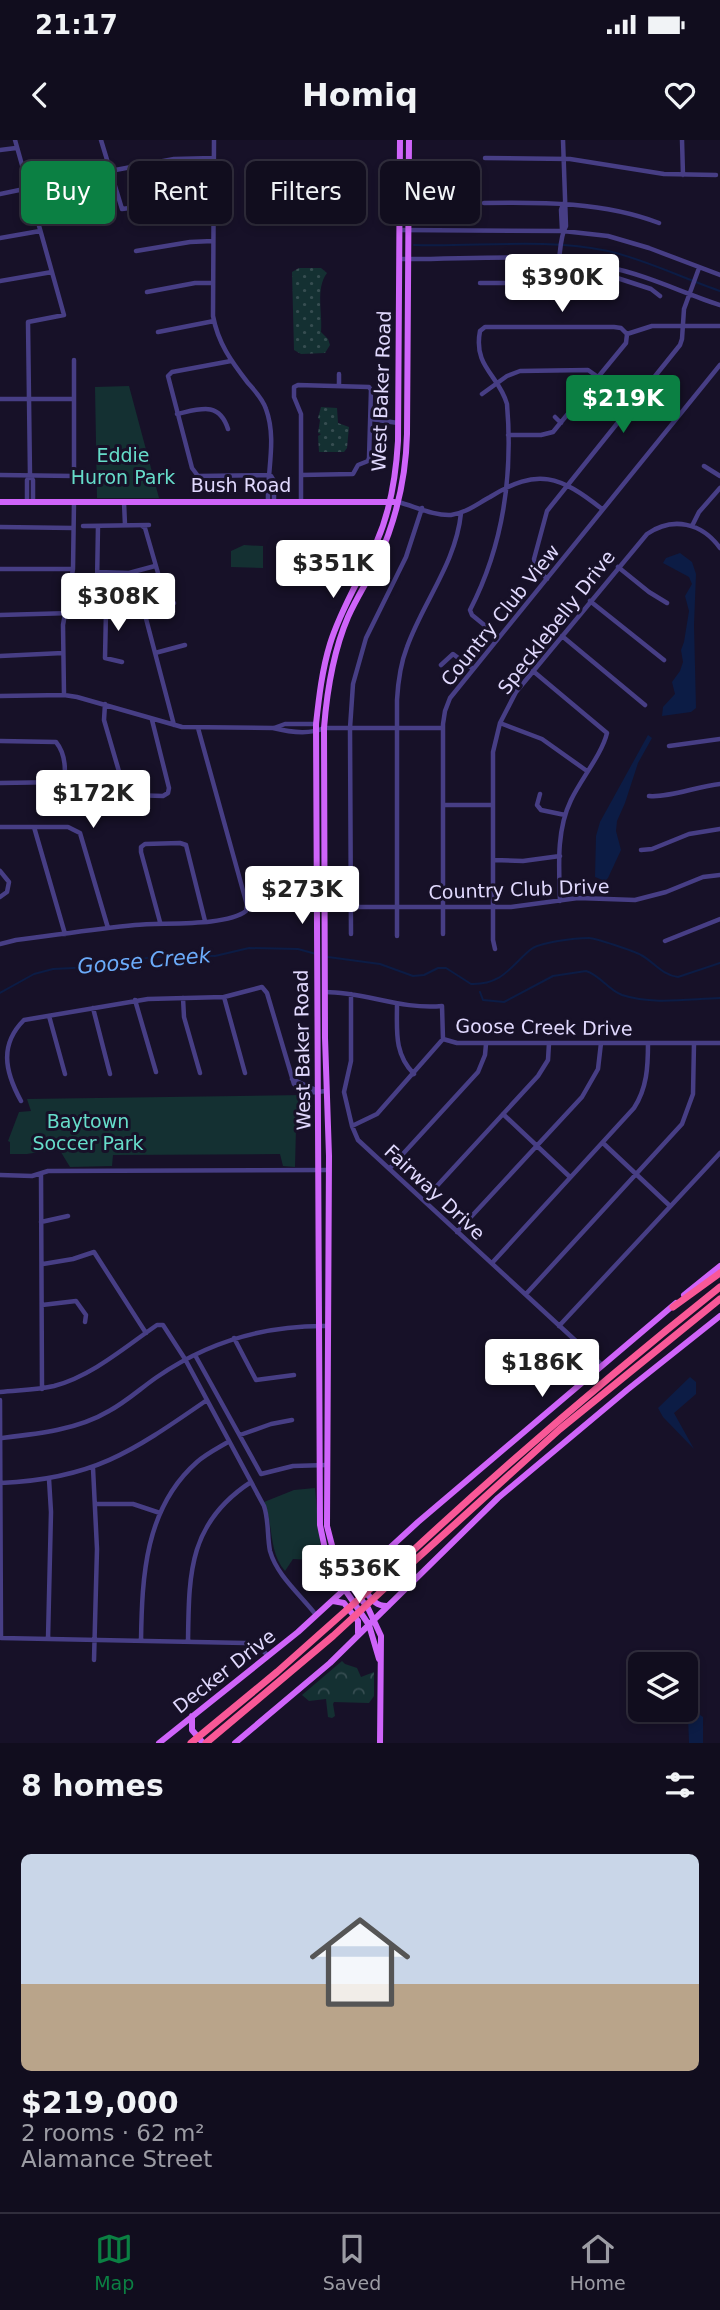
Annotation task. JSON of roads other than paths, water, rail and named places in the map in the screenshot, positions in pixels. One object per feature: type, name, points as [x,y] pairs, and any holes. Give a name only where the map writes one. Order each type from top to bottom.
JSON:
[{"type":"highway","points":[[673,1307],[720,1273]]},
{"type":"highway","name":"Decker Drive","points":[[204,1743],[334,1636],[497,1473],[596,1387],[720,1287]]},
{"type":"highway","name":"Decker Drive","points":[[191,1743],[560,1429],[720,1299]]},
{"type":"main road","name":"West Baker Road","points":[[323,1402],[328,1326],[329,1170],[325,907],[316,728],[321,680],[329,646],[345,604],[379,558],[398,502],[405,468],[408,259],[400,140]]},
{"type":"main road","name":"West Baker Road","points":[[380,1664],[369,1625],[347,1587],[332,1549],[323,1506],[316,907],[326,698],[337,649],[390,501],[397,462],[399,259],[404,230],[409,140]]},
{"type":"main road","points":[[399,344],[407,344]]},
{"type":"main road","points":[[398,423],[407,424]]},
{"type":"main road","name":"Bush Road","points":[[0,502],[398,502]]},
{"type":"main road","points":[[329,646],[337,649]]},
{"type":"main road","points":[[319,1245],[328,1245]]},
{"type":"main road","name":"Decker Drive","points":[[159,1743],[333,1601],[413,1526],[720,1266]]},
{"type":"main road","points":[[235,1743],[306,1685],[498,1498],[720,1316]]},
{"type":"main road","points":[[363,1574],[362,1587],[374,1602],[389,1606]]},
{"type":"main road","name":"West Baker Road","points":[[347,1587],[375,1619],[382,1641],[380,1743]]},
{"type":"main road","points":[[333,1601],[344,1603],[358,1620],[358,1635]]},
{"type":"main road","points":[[192,1716],[192,1730],[204,1743]]},
{"type":"street","points":[[15,140],[21,161]]},
{"type":"street","points":[[101,140],[107,161]]},
{"type":"street","points":[[214,140],[214,161]]},
{"type":"street","points":[[561,283],[558,275],[563,231],[566,226],[564,140]]},
{"type":"street","points":[[682,140],[683,175]]},
{"type":"street","points":[[0,150],[17,148]]},
{"type":"street","points":[[115,170],[174,159],[214,158]]},
{"type":"street","points":[[485,158],[564,159],[599,162],[652,173],[716,175]]},
{"type":"street","points":[[115,187],[122,209],[129,208]]},
{"type":"street","points":[[0,194],[21,190]]},
{"type":"street","points":[[484,203],[564,203],[611,210],[659,223]]},
{"type":"street","points":[[30,502],[27,480],[30,475],[28,323],[64,315],[39,224]]},
{"type":"street","points":[[213,224],[214,321],[220,341],[231,361],[263,402],[267,412],[270,423],[270,475],[267,480],[271,501]]},
{"type":"street","points":[[0,238],[41,230]]},
{"type":"street","points":[[404,230],[563,231],[608,236],[649,248],[720,275]]},
{"type":"street","points":[[136,251],[213,241]]},
{"type":"street","points":[[399,259],[561,260],[602,265],[634,273],[720,305]]},
{"type":"street","points":[[547,579],[536,568],[535,554],[547,511],[677,350],[682,339],[684,309],[699,268]]},
{"type":"street","points":[[0,281],[52,272]]},
{"type":"street","points":[[481,283],[587,282],[611,276],[651,289],[660,296]]},
{"type":"street","points":[[147,292],[195,283],[212,283]]},
{"type":"street","points":[[158,332],[214,321]]},
{"type":"street","points":[[627,334],[645,327],[720,326]]},
{"type":"street","points":[[499,637],[472,615],[470,610],[495,548],[507,487],[506,400],[484,366],[479,353],[479,334],[485,327],[617,327],[627,334]]},
{"type":"street","points":[[508,435],[546,435],[553,432],[626,343],[627,334]]},
{"type":"street","points":[[0,475],[74,475],[74,360]]},
{"type":"street","points":[[231,361],[172,372],[168,376],[195,474],[270,475]]},
{"type":"street","name":"Country Club View","points":[[443,933],[443,728],[450,698],[720,365]]},
{"type":"street","points":[[482,394],[522,370],[588,370],[598,377]]},
{"type":"street","points":[[339,374],[339,385]]},
{"type":"street","points":[[301,475],[353,474],[358,466],[368,461],[371,419],[369,387],[295,387],[294,397],[301,414],[301,475],[301,500]]},
{"type":"street","points":[[0,399],[74,399]]},
{"type":"street","points":[[177,414],[209,409],[220,415],[228,429]]},
{"type":"street","points":[[555,417],[561,423]]},
{"type":"street","points":[[371,419],[398,423]]},
{"type":"street","points":[[704,466],[720,476]]},
{"type":"street","points":[[398,502],[446,515],[461,513],[507,487],[522,481],[540,479],[567,484],[602,509]]},
{"type":"street","points":[[720,488],[699,512],[692,526],[709,535],[720,548]]},
{"type":"street","points":[[124,501],[125,525]]},
{"type":"street","points":[[64,695],[65,612],[73,569],[74,502]]},
{"type":"street","points":[[351,934],[352,690],[362,649],[406,557],[422,508]]},
{"type":"street","points":[[397,936],[397,688],[403,659],[443,574],[461,513]]},
{"type":"street","name":"Specklebelly Drive","points":[[495,949],[492,805],[493,752],[499,723],[511,699],[643,537],[653,530],[671,524],[692,526]]},
{"type":"street","points":[[83,526],[149,525]]},
{"type":"street","points":[[97,584],[98,526]]},
{"type":"street","points":[[141,526],[145,528],[160,580]]},
{"type":"street","points":[[0,527],[73,528]]},
{"type":"street","points":[[98,572],[129,573],[155,566]]},
{"type":"street","points":[[618,567],[667,603]]},
{"type":"street","points":[[0,569],[73,569]]},
{"type":"street","points":[[139,592],[174,725]]},
{"type":"street","points":[[590,601],[664,660]]},
{"type":"street","points":[[0,615],[144,611],[174,603]]},
{"type":"street","points":[[106,611],[105,658],[122,662]]},
{"type":"street","points":[[562,636],[645,705]]},
{"type":"street","points":[[155,653],[186,645]]},
{"type":"street","points":[[0,656],[63,653]]},
{"type":"street","points":[[441,665],[453,653],[473,669]]},
{"type":"street","points":[[533,671],[607,733],[565,815],[560,838],[559,901]]},
{"type":"street","points":[[0,696],[64,695],[105,704],[152,720],[198,728],[273,728],[285,732],[316,728],[443,728]]},
{"type":"street","points":[[105,704],[104,720],[125,792],[130,796],[163,796],[168,793],[152,720]]},
{"type":"street","points":[[499,723],[542,739],[587,771]]},
{"type":"street","points":[[0,944],[160,922],[205,921],[239,915],[246,911],[247,905],[198,728]]},
{"type":"street","points":[[669,746],[720,739]]},
{"type":"street","points":[[0,741],[56,742],[66,770],[64,782],[0,783]]},
{"type":"street","points":[[649,796],[657,797],[695,787],[720,784]]},
{"type":"street","points":[[540,794],[537,806],[541,810],[565,815]]},
{"type":"street","points":[[443,805],[492,805]]},
{"type":"street","points":[[0,827],[68,827],[80,834],[108,928]]},
{"type":"street","points":[[34,827],[65,934]]},
{"type":"street","points":[[641,850],[652,849],[689,834],[720,829]]},
{"type":"street","points":[[160,922],[141,852],[141,847],[145,844],[186,845],[205,921]]},
{"type":"street","points":[[493,860],[517,861],[560,856]]},
{"type":"street","points":[[0,871],[6,877],[9,887],[0,897]]},
{"type":"street","name":"Country Club Drive","points":[[316,907],[516,907],[590,898],[635,900],[666,892],[704,877],[720,875]]},
{"type":"street","points":[[665,940],[720,919]]},
{"type":"street","points":[[21,1101],[3,1069],[1,1054],[5,1039],[13,1027],[24,1020],[135,1000],[224,997],[259,988],[265,989],[292,1079],[318,1092],[327,1091]]},
{"type":"street","name":"Goose Creek Drive","points":[[316,992],[351,994],[397,1005],[425,1008],[442,1006],[443,1039],[457,1043],[720,1043]]},
{"type":"street","name":"Fairway Drive","points":[[351,994],[351,1061],[344,1092],[352,1126],[361,1143],[602,1365]]},
{"type":"street","points":[[224,997],[245,1073]]},
{"type":"street","points":[[183,998],[184,1017],[200,1073]]},
{"type":"street","points":[[135,1000],[156,1072]]},
{"type":"street","points":[[397,1005],[399,1051],[414,1074]]},
{"type":"street","points":[[93,1008],[110,1074]]},
{"type":"street","points":[[48,1016],[65,1074]]},
{"type":"street","points":[[352,1126],[373,1117],[443,1039]]},
{"type":"street","points":[[424,1200],[544,1068],[548,1060],[549,1043]]},
{"type":"street","points":[[457,1232],[589,1088],[598,1069],[601,1043]]},
{"type":"street","points":[[492,1263],[639,1101],[648,1070],[648,1043]]},
{"type":"street","points":[[390,1168],[478,1072],[484,1060],[486,1044]]},
{"type":"street","points":[[526,1294],[678,1130],[688,1113],[693,1094],[694,1044]]},
{"type":"street","points":[[503,1114],[570,1177]]},
{"type":"street","points":[[603,1143],[670,1206]]},
{"type":"street","points":[[559,1326],[720,1153]]},
{"type":"street","points":[[0,1175],[32,1176],[48,1171],[329,1170]]},
{"type":"street","points":[[41,1174],[42,1389]]},
{"type":"street","points":[[41,1222],[68,1216]]},
{"type":"street","points":[[43,1264],[94,1252],[146,1333]]},
{"type":"street","points":[[42,1305],[76,1301],[86,1315],[85,1322]]},
{"type":"street","points":[[0,1392],[42,1389],[74,1379],[95,1368],[157,1325],[163,1325],[185,1359],[264,1506],[275,1563],[316,1615]]},
{"type":"street","points":[[1,1438],[80,1424],[108,1412],[185,1359],[234,1338],[263,1330],[328,1326]]},
{"type":"street","points":[[234,1338],[256,1380],[294,1375]]},
{"type":"street","points":[[195,1354],[261,1474],[293,1466],[323,1465]]},
{"type":"street","points":[[0,1400],[1,1638],[251,1644],[258,1645],[268,1656]]},
{"type":"street","points":[[1,1483],[49,1479],[93,1468],[142,1445],[207,1400]]},
{"type":"street","points":[[240,1436],[271,1424],[292,1420]]},
{"type":"street","points":[[141,1641],[144,1567],[160,1513],[179,1481],[198,1461],[228,1441]]},
{"type":"street","points":[[93,1468],[97,1504],[94,1660]]},
{"type":"street","points":[[48,1639],[51,1511],[49,1479]]},
{"type":"street","points":[[188,1642],[191,1567],[196,1547],[217,1510],[233,1494],[251,1482]]},
{"type":"street","points":[[97,1504],[133,1504],[160,1513]]},
{"type":"water","points":[[680,553],[692,562],[696,574],[696,708],[691,712],[662,716],[663,707],[675,694],[672,682],[683,662],[681,650],[689,611],[685,596],[692,584],[689,577],[663,563],[666,558]]},
{"type":"water","points":[[648,735],[652,738],[638,763],[617,821],[616,831],[621,850],[605,881],[595,877],[596,836],[600,822]]},
{"type":"water","points":[[690,1377],[696,1382],[696,1394],[674,1413],[694,1449],[663,1417],[658,1408]]},
{"type":"water","points":[[698,1714],[703,1717],[703,1743],[689,1743],[688,1722],[698,1722]]},
{"type":"waterway","points":[[414,245],[535,244],[584,247],[637,259],[720,291]]},
{"type":"waterway","name":"Goose Creek","points":[[328,957],[380,964],[413,976],[446,968],[471,984],[490,982],[505,974],[535,947],[576,939],[589,938],[631,951],[646,958],[667,974],[678,977],[720,963]]},
{"type":"waterway","name":"Goose Creek","points":[[0,993],[34,974],[53,969],[93,967],[114,961],[181,955],[215,956],[249,948],[298,949],[316,954]]},
{"type":"waterway","points":[[480,992],[483,1000],[504,1002],[553,976],[586,971],[617,993],[634,998],[671,1001],[720,998]]},
{"type":"park label","name":"Eddie Huron Park","points":[[123,466]]},
{"type":"park label","name":"Baytown Soccer Park","points":[[88,1132]]}]
